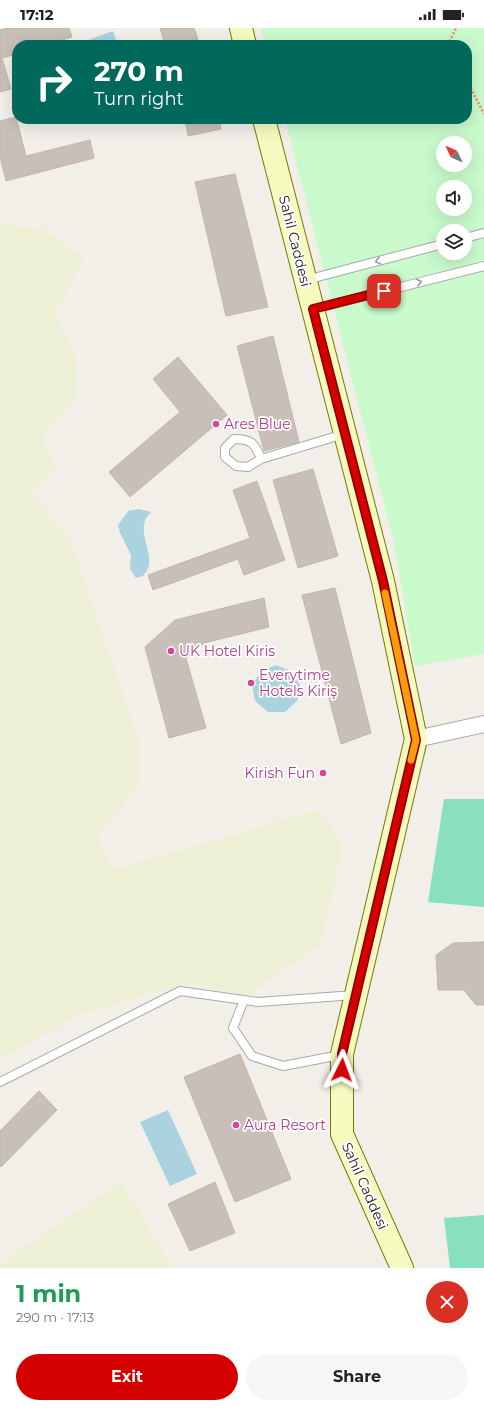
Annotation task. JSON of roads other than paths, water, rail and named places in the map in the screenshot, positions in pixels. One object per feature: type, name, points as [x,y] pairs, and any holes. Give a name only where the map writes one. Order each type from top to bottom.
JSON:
[{"type":"street","points":[[241,28],[244,40]]},
{"type":"street","name":"Sahil Caddesi","points":[[265,124],[383,581],[416,740],[342,1054],[342,1134],[402,1268]]},
{"type":"street","points":[[416,740],[484,724]]},
{"type":"lane","points":[[472,236],[484,233]]},
{"type":"lane","points":[[305,280],[436,246]]},
{"type":"lane","points":[[313,309],[484,266]]},
{"type":"lane","points":[[261,459],[345,434]]},
{"type":"lane","points":[[0,1082],[180,991],[258,1002],[356,995]]},
{"type":"lane","points":[[244,1000],[232,1028],[252,1056],[283,1066],[342,1054]]},
{"type":"water","points":[[113,31],[116,40],[88,40]]},
{"type":"water","points":[[139,509],[151,512],[146,518],[144,524],[149,564],[148,569],[143,576],[136,578],[130,569],[131,555],[120,533],[118,525],[128,511]]},
{"type":"water","points":[[276,665],[291,671],[300,685],[297,701],[285,712],[268,712],[255,701],[252,685],[261,671]]},
{"type":"water","points":[[168,1110],[197,1174],[170,1186],[140,1122]]},
{"type":"place","name":"Ares Blue","points":[[216,424]]},
{"type":"place","name":"UK Hotel Kiris","points":[[171,651]]},
{"type":"place","name":"Everytime Hotels Kiriş","points":[[251,683]]},
{"type":"place","name":"Kirish Fun","points":[[323,773]]},
{"type":"place","name":"Aura Resort","points":[[236,1125]]}]
